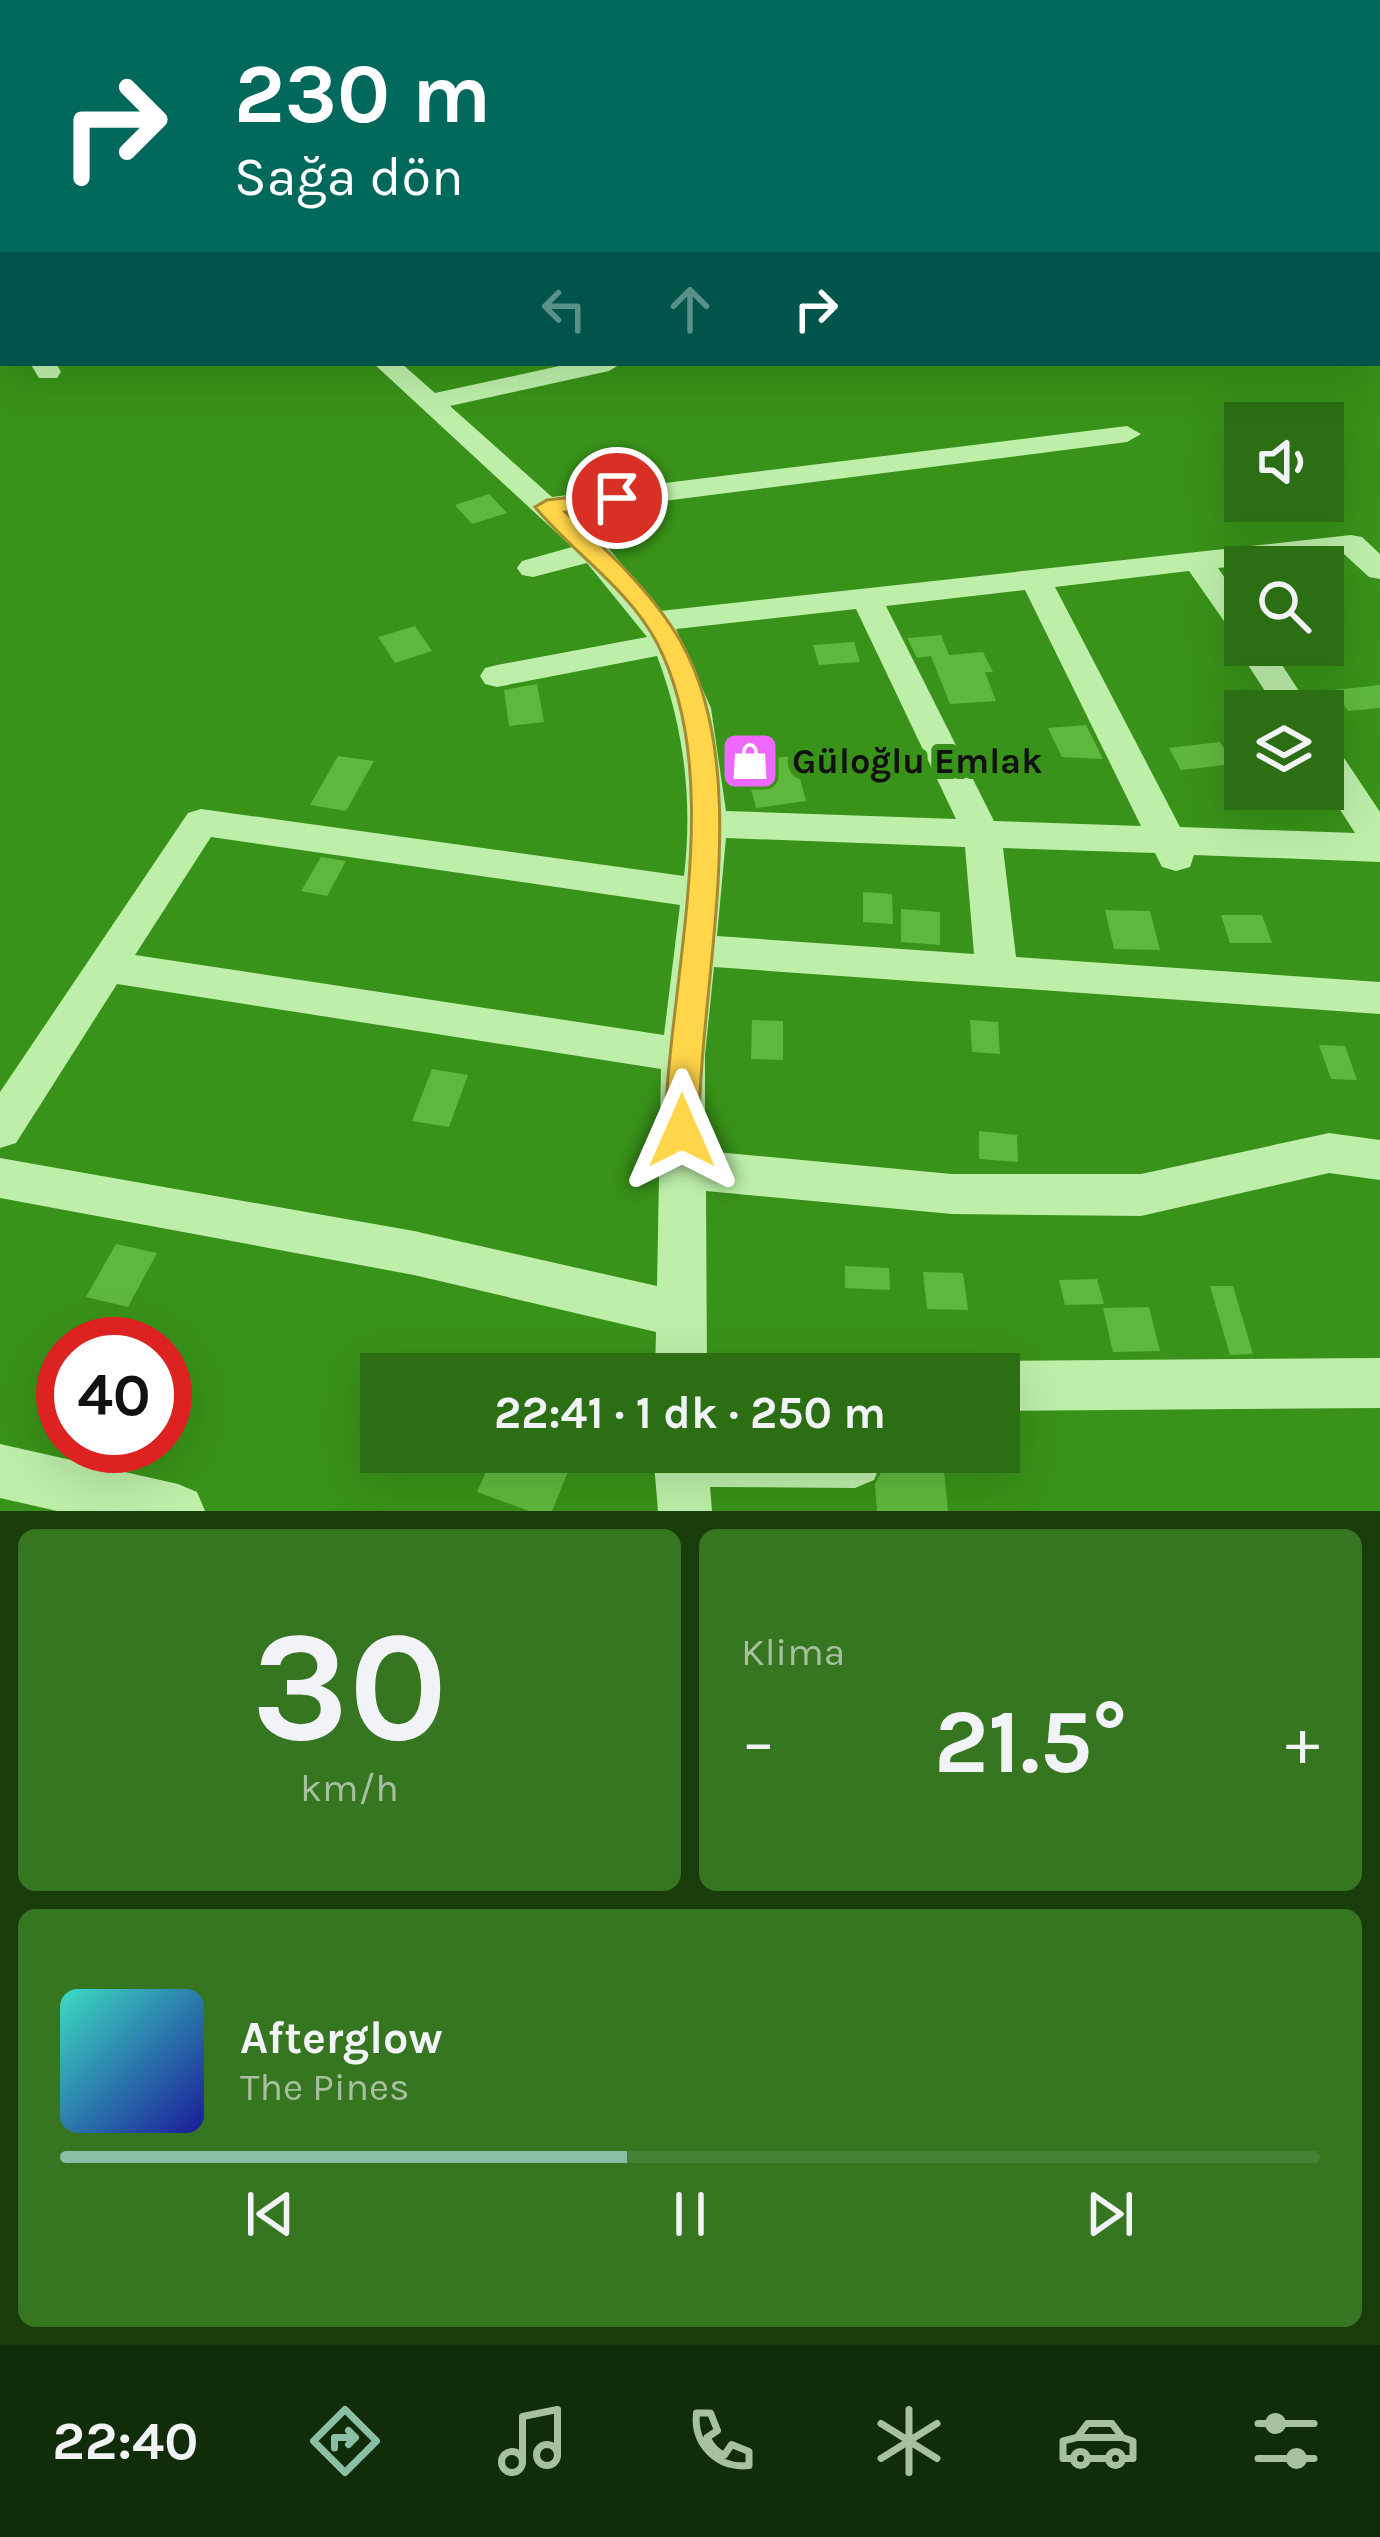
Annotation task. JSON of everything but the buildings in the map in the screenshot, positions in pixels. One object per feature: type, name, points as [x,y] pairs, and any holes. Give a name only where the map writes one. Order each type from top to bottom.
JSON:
[{"type":"street","points":[[389,366],[594,550],[662,632],[694,708],[709,824],[683,1054],[681,1353]]},
{"type":"street","points":[[430,403],[596,366]]},
{"type":"street","points":[[547,507],[1127,434]]},
{"type":"street","points":[[497,676],[662,632],[866,597],[1352,544],[1380,570]]},
{"type":"street","points":[[533,568],[594,550]]},
{"type":"street","points":[[1198,561],[1224,601]]},
{"type":"street","points":[[1035,578],[1172,849]]},
{"type":"street","points":[[866,597],[983,837],[997,974]]},
{"type":"street","points":[[1344,788],[1380,845]]},
{"type":"street","points":[[0,1130],[201,822],[700,893]]},
{"type":"street","points":[[709,824],[1172,849],[1380,845]]},
{"type":"street","points":[[694,950],[1380,998]]},
{"type":"street","points":[[107,967],[683,1054]]},
{"type":"street","points":[[682,1169],[952,1194],[1142,1195],[1329,1153],[1380,1160]]},
{"type":"street","points":[[0,1178],[414,1253],[681,1315]]},
{"type":"street","points":[[1020,1386],[1380,1384]]},
{"type":"street","points":[[0,1471],[178,1511]]},
{"type":"place","name":"Güloğlu Emlak","points":[[750,761]]},
{"type":"route","points":[[617,498],[547,507],[594,550],[654,622],[669,643],[694,708],[709,824],[683,1054],[682,1131]]}]
